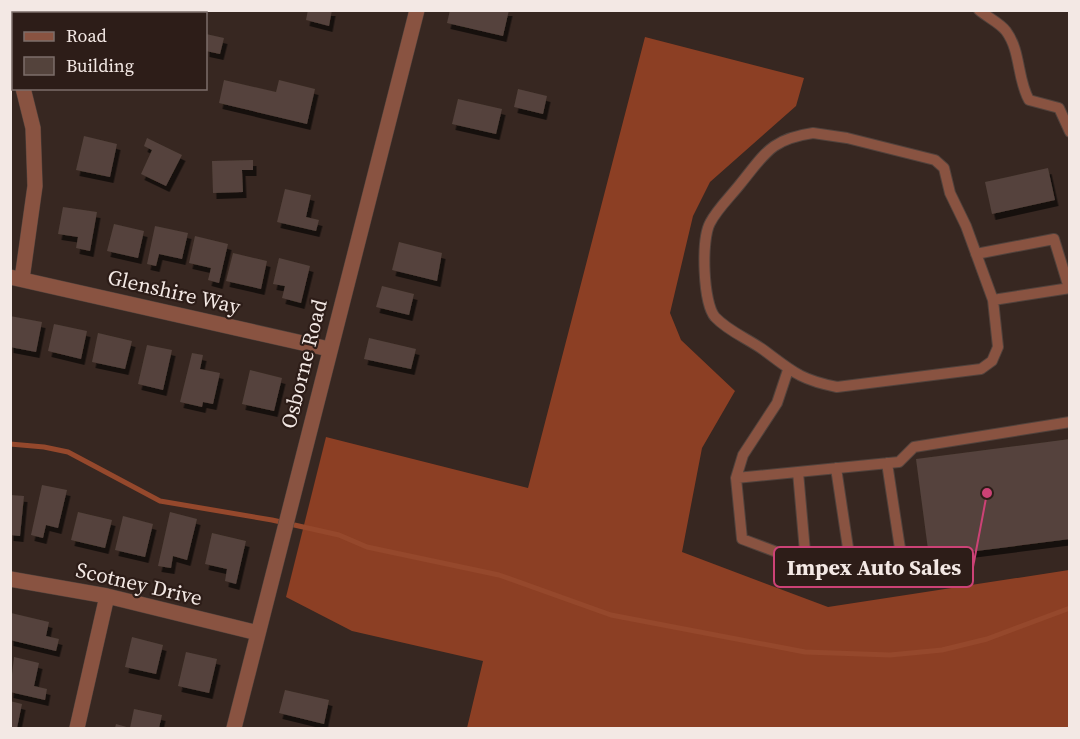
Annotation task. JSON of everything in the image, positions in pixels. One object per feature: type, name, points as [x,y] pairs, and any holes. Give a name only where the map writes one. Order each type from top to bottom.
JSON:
[{"type":"street","name":"Osborne Road","points":[[234,729],[417,10]]},
{"type":"street","points":[[16,278],[35,186],[33,128],[24,90]]},
{"type":"street","name":"Glenshire Way","points":[[16,278],[329,349]]},
{"type":"street","name":"Scotney Drive","points":[[10,579],[107,596],[258,633]]},
{"type":"street","points":[[77,729],[107,596]]},
{"type":"lane","points":[[979,10],[1006,31],[1015,51],[1024,92],[1029,100],[1059,108],[1070,132]]},
{"type":"lane","points":[[813,133],[935,160],[944,168],[950,193],[976,254],[993,300],[998,347],[992,361],[981,369],[837,387],[814,382],[788,370],[764,350],[713,315],[707,297],[705,275],[710,224],[776,143],[793,136],[813,133]]},
{"type":"lane","points":[[976,254],[1054,239],[1069,288],[993,300]]},
{"type":"lane","points":[[788,370],[777,403],[743,455],[736,478],[742,539],[806,563],[900,555],[887,463]]},
{"type":"lane","points":[[736,478],[899,462],[914,447],[1070,423]]},
{"type":"lane","points":[[836,468],[850,561]]},
{"type":"lane","points":[[798,472],[806,563]]},
{"type":"shaded area","points":[[645,37],[804,78],[796,106],[710,182],[693,216],[670,313],[681,340],[735,391],[702,448],[682,552],[828,607],[1069,570],[1069,728],[467,728],[483,661],[352,631],[286,597],[326,437],[528,488]]},
{"type":"building","points":[[64,10],[65,12],[42,12]]},
{"type":"building","points":[[308,10],[332,10],[329,26],[306,20]]},
{"type":"building","points":[[450,10],[509,10],[503,36],[447,23]]},
{"type":"building","points":[[207,34],[224,38],[220,54],[207,51]]},
{"type":"building","points":[[224,80],[276,92],[279,80],[315,89],[307,124],[219,103]]},
{"type":"building","points":[[518,89],[547,96],[543,114],[514,107]]},
{"type":"building","points":[[458,99],[502,109],[496,134],[452,124]]},
{"type":"building","points":[[84,136],[117,144],[110,177],[76,170]]},
{"type":"building","points":[[147,138],[182,155],[166,186],[141,174],[152,150],[144,146]]},
{"type":"building","points":[[253,160],[253,170],[242,170],[243,192],[213,193],[212,161]]},
{"type":"building","points":[[1048,168],[1055,200],[992,214],[985,182]]},
{"type":"building","points":[[285,189],[311,195],[306,217],[319,220],[316,231],[277,222]]},
{"type":"building","points":[[63,207],[97,212],[90,251],[76,248],[78,237],[58,234]]},
{"type":"building","points":[[114,224],[144,231],[138,258],[107,251]]},
{"type":"building","points":[[155,226],[188,233],[182,259],[159,254],[156,266],[147,264]]},
{"type":"building","points":[[195,236],[228,244],[219,283],[208,280],[211,268],[189,263]]},
{"type":"building","points":[[399,242],[442,253],[437,281],[392,270]]},
{"type":"building","points":[[233,253],[267,261],[261,289],[226,281]]},
{"type":"building","points":[[279,258],[310,266],[301,303],[282,298],[285,286],[273,284]]},
{"type":"building","points":[[382,286],[414,294],[409,315],[376,307]]},
{"type":"building","points":[[10,316],[42,322],[36,352],[10,347]]},
{"type":"building","points":[[54,324],[87,331],[81,359],[48,351]]},
{"type":"building","points":[[98,333],[132,341],[125,369],[92,362]]},
{"type":"building","points":[[369,338],[416,349],[411,369],[364,359]]},
{"type":"building","points":[[147,345],[172,350],[163,390],[138,384]]},
{"type":"building","points":[[192,353],[203,355],[200,369],[220,373],[213,404],[203,402],[202,407],[180,402]]},
{"type":"building","points":[[250,370],[282,378],[274,411],[242,404]]},
{"type":"building","points":[[1070,439],[1070,539],[929,557],[916,459]]},
{"type":"building","points":[[42,485],[67,490],[58,528],[46,525],[43,538],[31,535]]},
{"type":"building","points":[[10,495],[24,496],[20,536],[10,535]]},
{"type":"building","points":[[78,512],[112,520],[105,548],[71,540]]},
{"type":"building","points":[[170,512],[197,519],[187,560],[173,556],[171,568],[158,566]]},
{"type":"building","points":[[123,516],[153,524],[145,557],[115,550]]},
{"type":"building","points":[[212,533],[246,541],[236,584],[225,581],[227,569],[205,564]]},
{"type":"building","points":[[11,613],[49,622],[46,636],[59,639],[56,651],[10,640]]},
{"type":"building","points":[[132,637],[163,645],[156,674],[125,667]]},
{"type":"building","points":[[186,652],[217,659],[209,693],[178,686]]},
{"type":"building","points":[[14,657],[39,663],[34,686],[47,689],[45,700],[10,692]]},
{"type":"building","points":[[285,690],[329,700],[324,724],[279,713]]},
{"type":"building","points":[[10,701],[22,704],[17,728],[10,728]]},
{"type":"building","points":[[134,709],[162,715],[159,728],[130,728]]},
{"type":"building","points":[[116,724],[130,728],[115,728]]},
{"type":"waterway","points":[[10,444],[68,452],[160,501],[272,520],[339,535],[367,547],[499,575],[611,615],[805,652],[890,655],[942,650],[987,639],[1070,608]]},
{"type":"place","name":"Impex Auto Sales","points":[[987,493]]}]
